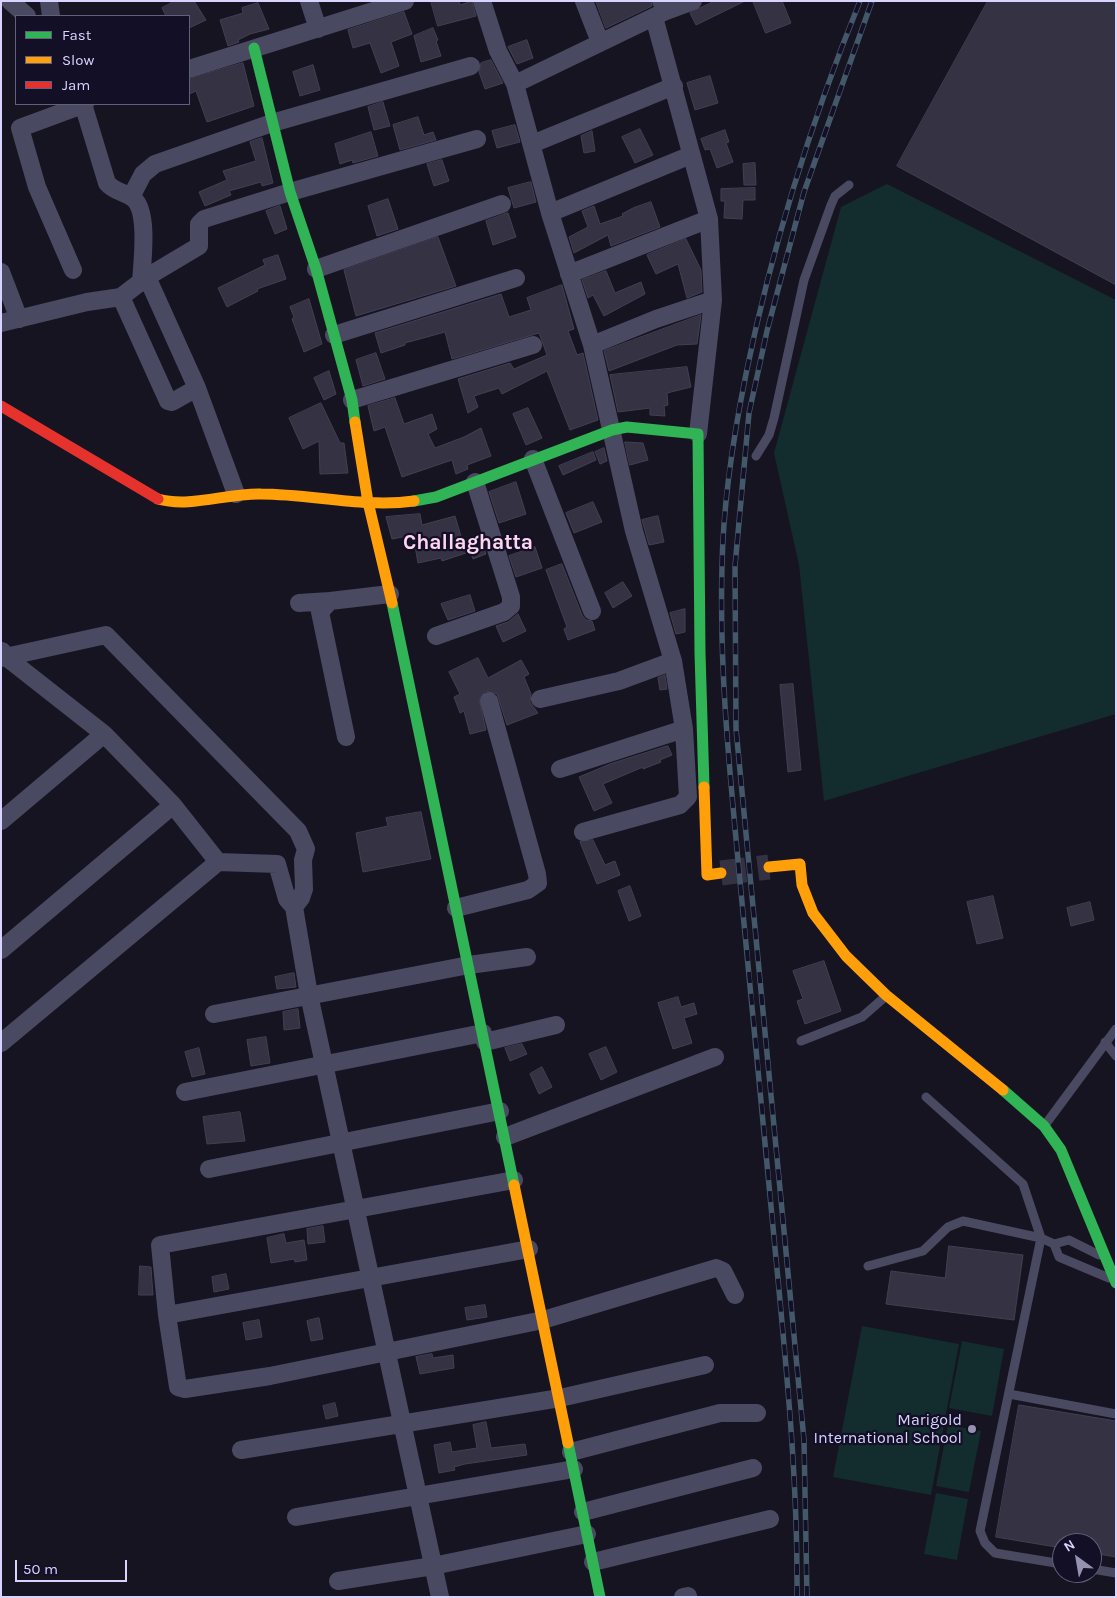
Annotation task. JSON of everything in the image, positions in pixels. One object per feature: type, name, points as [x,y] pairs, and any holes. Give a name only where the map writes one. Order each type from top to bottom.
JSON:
[{"type":"street","points":[[10,1],[26,15]]},
{"type":"street","points":[[49,1],[52,15]]},
{"type":"street","points":[[310,1],[318,29]]},
{"type":"street","points":[[190,69],[405,1]]},
{"type":"street","points":[[482,1],[498,51],[515,84],[550,213],[592,345],[634,531],[673,661],[684,729],[688,797],[680,805],[583,832]]},
{"type":"street","points":[[584,1],[600,42]]},
{"type":"street","points":[[515,84],[660,10],[693,1]]},
{"type":"street","points":[[660,10],[674,86],[709,219],[713,300],[698,434],[700,653],[707,875],[721,873]]},
{"type":"street","points":[[254,48],[290,192],[316,268],[352,400],[368,502],[390,594],[469,964],[600,1597]]},
{"type":"street","points":[[131,197],[143,174],[155,164],[272,123],[471,66]]},
{"type":"street","points":[[532,144],[674,86]]},
{"type":"street","points":[[74,270],[37,188],[20,128],[77,105],[107,183],[113,189],[131,197],[139,206],[145,244],[144,280],[197,388],[236,494]]},
{"type":"street","points":[[1,323],[121,297],[144,280],[199,246],[200,224],[204,219],[290,192],[477,139]]},
{"type":"street","points":[[550,213],[691,155]]},
{"type":"street","points":[[316,268],[502,204]]},
{"type":"street","points":[[569,274],[709,219]]},
{"type":"street","points":[[145,244],[169,264]]},
{"type":"street","points":[[1,272],[19,319]]},
{"type":"street","points":[[334,335],[516,278]]},
{"type":"street","points":[[121,297],[168,401],[172,402],[197,388]]},
{"type":"street","points":[[592,345],[656,319],[713,300]]},
{"type":"street","points":[[352,400],[533,344]]},
{"type":"street","points":[[1,406],[154,498],[164,502],[183,502],[236,494],[300,494],[368,502],[410,502],[424,500],[475,482],[612,430],[627,427],[698,434]]},
{"type":"street","points":[[533,459],[592,611]]},
{"type":"street","points":[[436,636],[504,612],[511,606],[511,597],[475,482]]},
{"type":"street","points":[[299,603],[390,594]]},
{"type":"street","points":[[330,601],[320,612],[319,617],[346,737]]},
{"type":"street","points":[[3,654],[106,635],[298,831],[306,849],[303,860],[304,889],[301,898],[294,907]]},
{"type":"street","points":[[3,654],[104,734],[173,805],[218,862]]},
{"type":"street","points":[[540,699],[619,681],[673,661]]},
{"type":"street","points":[[456,908],[528,890],[538,884],[537,874],[489,701]]},
{"type":"street","points":[[560,769],[684,729]]},
{"type":"street","points":[[1,821],[104,734]]},
{"type":"street","points":[[1,950],[173,805]]},
{"type":"street","points":[[1,1043],[218,862],[276,864],[303,860]]},
{"type":"street","points":[[276,864],[286,899],[294,907],[309,995],[440,1597]]},
{"type":"street","points":[[769,868],[800,864],[802,885],[813,913],[846,956],[886,995],[966,1058],[1044,1126],[1061,1150],[1115,1282]]},
{"type":"street","points":[[214,1014],[469,964],[527,957]]},
{"type":"street","points":[[185,1092],[324,1065],[556,1025]]},
{"type":"street","points":[[505,1137],[715,1057]]},
{"type":"street","points":[[209,1169],[500,1111]]},
{"type":"street","points":[[514,1180],[160,1245],[167,1316],[177,1384],[185,1389],[270,1376],[543,1320],[716,1268],[722,1271],[735,1295]]},
{"type":"street","points":[[167,1316],[529,1249]]},
{"type":"street","points":[[241,1450],[560,1398],[705,1364]]},
{"type":"street","points":[[296,1517],[418,1498],[572,1461],[720,1413],[757,1412]]},
{"type":"street","points":[[583,1512],[753,1468]]},
{"type":"street","points":[[593,1562],[770,1519]]},
{"type":"street","points":[[338,1581],[433,1566],[587,1534]]},
{"type":"lane","points":[[756,456],[769,435],[774,418],[804,280],[830,205],[835,196],[849,185]]},
{"type":"lane","points":[[801,1041],[862,1017],[886,995]]},
{"type":"lane","points":[[1044,1126],[1116,1029]]},
{"type":"lane","points":[[1105,1042],[1116,1056]]},
{"type":"lane","points":[[926,1097],[1023,1184],[1041,1238],[980,1531],[985,1543],[995,1553],[1052,1562]]},
{"type":"lane","points":[[868,1266],[923,1251],[948,1227],[963,1221],[1041,1238],[1054,1244],[1069,1240],[1106,1259]]},
{"type":"lane","points":[[1054,1244],[1058,1257],[1115,1282]]},
{"type":"lane","points":[[1009,1394],[1116,1414]]},
{"type":"lane","points":[[1102,1571],[1116,1573]]},
{"type":"green space","points":[[887,184],[1116,300],[1116,714],[824,801],[799,565],[774,453],[841,207]]},
{"type":"green space","points":[[862,1326],[959,1344],[931,1495],[833,1477]]},
{"type":"green space","points":[[962,1341],[1004,1349],[992,1416],[949,1408]]},
{"type":"green space","points":[[948,1425],[981,1431],[969,1492],[936,1486]]},
{"type":"green space","points":[[936,1493],[968,1499],[957,1560],[924,1554]]},
{"type":"building","points":[[175,1],[194,1],[206,20],[190,28],[190,15],[166,15],[162,8]]},
{"type":"building","points":[[431,1],[459,1],[460,5],[472,1],[476,16],[438,26]]},
{"type":"building","points":[[596,1],[651,1],[652,6],[606,28]]},
{"type":"building","points":[[715,1],[745,1],[696,25],[690,13]]},
{"type":"building","points":[[753,1],[782,1],[791,23],[766,33]]},
{"type":"building","points":[[988,1],[1116,1],[1116,285],[897,166]]},
{"type":"building","points":[[258,3],[269,29],[250,34],[238,40],[239,42],[228,46],[220,20],[243,13],[242,8]]},
{"type":"building","points":[[404,12],[412,34],[391,42],[399,66],[381,73],[370,43],[353,48],[348,30]]},
{"type":"building","points":[[433,28],[438,40],[436,41],[441,56],[421,62],[414,36]]},
{"type":"building","points":[[527,40],[533,58],[517,64],[508,47]]},
{"type":"building","points":[[491,60],[503,83],[485,89],[479,72],[481,63]]},
{"type":"building","points":[[243,63],[254,106],[207,122],[196,91],[190,94],[190,79]]},
{"type":"building","points":[[313,65],[320,90],[300,96],[293,72]]},
{"type":"building","points":[[710,76],[718,103],[695,110],[687,83]]},
{"type":"building","points":[[383,102],[390,126],[374,130],[368,107]]},
{"type":"building","points":[[418,117],[424,135],[433,132],[436,140],[400,150],[393,125]]},
{"type":"building","points":[[515,125],[520,142],[497,148],[492,131]]},
{"type":"building","points":[[640,129],[653,155],[635,163],[622,137]]},
{"type":"building","points":[[725,130],[729,142],[726,143],[733,162],[717,168],[710,149],[705,150],[701,139]]},
{"type":"building","points":[[592,131],[595,151],[584,153],[581,136]]},
{"type":"building","points":[[371,132],[378,156],[353,163],[352,160],[340,164],[335,144]]},
{"type":"building","points":[[262,138],[273,183],[262,186],[261,182],[229,191],[231,195],[205,206],[199,192],[227,180],[223,171],[256,161],[250,142]]},
{"type":"building","points":[[442,160],[449,181],[434,186],[427,164]]},
{"type":"building","points":[[755,163],[756,185],[744,185],[743,164]]},
{"type":"building","points":[[531,182],[536,202],[514,208],[508,188]]},
{"type":"building","points":[[755,188],[755,200],[743,200],[742,219],[724,218],[725,201],[721,201],[721,189]]},
{"type":"building","points":[[388,199],[398,229],[377,236],[368,206]]},
{"type":"building","points":[[651,202],[660,227],[611,246],[608,235],[574,253],[569,237],[588,227],[582,211],[594,206],[600,224],[623,216],[622,214],[633,208]]},
{"type":"building","points":[[280,206],[287,229],[275,234],[266,211]]},
{"type":"building","points":[[508,213],[516,237],[493,245],[486,221]]},
{"type":"building","points":[[438,237],[456,286],[356,316],[344,270]]},
{"type":"building","points":[[686,239],[701,270],[702,292],[687,298],[678,264],[656,274],[647,255]]},
{"type":"building","points":[[278,255],[286,279],[257,289],[258,291],[227,307],[218,288],[265,265],[263,260]]},
{"type":"building","points":[[606,271],[615,293],[641,282],[645,294],[604,316],[593,295],[588,298],[582,280]]},
{"type":"building","points":[[562,285],[574,329],[568,331],[577,355],[583,353],[598,420],[570,430],[547,371],[502,394],[499,388],[474,396],[478,407],[468,413],[458,379],[510,363],[514,369],[547,355],[539,333],[452,359],[445,332],[405,343],[405,345],[381,353],[375,333],[501,294],[509,317],[531,310],[527,298]]},
{"type":"building","points":[[309,299],[322,344],[304,352],[292,319],[294,317],[290,307]]},
{"type":"building","points":[[701,315],[697,344],[677,345],[609,371],[604,351]]},
{"type":"building","points":[[376,353],[385,379],[363,386],[356,360]]},
{"type":"building","points":[[687,367],[691,387],[667,393],[668,405],[664,406],[665,416],[650,415],[650,408],[618,412],[610,375]]},
{"type":"building","points":[[329,371],[336,394],[324,400],[314,378]]},
{"type":"building","points":[[395,398],[404,424],[432,414],[437,429],[428,434],[435,448],[481,428],[491,456],[467,465],[468,469],[456,474],[452,460],[402,477],[385,427],[374,431],[368,406]]},
{"type":"building","points":[[321,403],[340,443],[344,443],[348,473],[320,474],[319,441],[303,449],[289,418]]},
{"type":"building","points":[[528,408],[542,438],[526,445],[513,414]]},
{"type":"building","points":[[625,442],[643,443],[648,460],[630,465]]},
{"type":"building","points":[[604,448],[607,461],[600,464],[595,452]]},
{"type":"building","points":[[593,452],[596,460],[563,475],[559,466]]},
{"type":"building","points":[[516,482],[526,514],[499,523],[489,492]]},
{"type":"building","points":[[593,502],[602,522],[574,533],[566,513]]},
{"type":"building","points":[[420,514],[422,525],[455,516],[466,553],[442,561],[441,558],[418,563],[413,535],[392,539],[386,517]]},
{"type":"building","points":[[658,516],[664,542],[649,545],[642,520]]},
{"type":"building","points":[[480,537],[486,554],[473,559],[466,542]]},
{"type":"building","points":[[535,547],[542,568],[516,577],[509,556]]},
{"type":"building","points":[[562,564],[582,615],[586,620],[592,621],[595,630],[568,640],[564,629],[567,627],[546,570]]},
{"type":"building","points":[[623,582],[632,596],[613,608],[605,593]]},
{"type":"building","points":[[470,595],[475,611],[448,620],[441,604]]},
{"type":"building","points":[[685,609],[685,632],[676,634],[670,613]]},
{"type":"building","points":[[518,614],[526,631],[503,642],[496,626],[508,622]]},
{"type":"building","points":[[478,658],[488,678],[521,660],[529,674],[524,677],[531,694],[530,702],[538,713],[507,725],[497,694],[486,691],[479,699],[486,730],[470,734],[464,711],[460,713],[454,697],[460,694],[449,672]]},
{"type":"building","points":[[665,675],[667,689],[660,690],[658,678]]},
{"type":"building","points":[[793,684],[801,770],[788,772],[780,685]]},
{"type":"building","points":[[668,746],[672,755],[660,760],[661,762],[643,769],[643,767],[603,784],[612,803],[594,811],[579,777],[610,764]]},
{"type":"building","points":[[421,812],[431,859],[363,872],[356,833],[388,826],[386,818]]},
{"type":"building","points":[[593,840],[605,865],[615,861],[620,875],[597,884],[580,842]]},
{"type":"building","points":[[630,886],[641,916],[629,921],[618,891]]},
{"type":"building","points":[[993,896],[1003,938],[977,944],[967,902]]},
{"type":"building","points":[[1090,902],[1094,920],[1071,926],[1067,908]]},
{"type":"building","points":[[824,961],[841,1011],[805,1024],[797,1001],[803,999],[793,971]]},
{"type":"building","points":[[294,973],[296,987],[277,989],[275,977]]},
{"type":"building","points":[[678,997],[681,1007],[694,1003],[697,1014],[684,1018],[692,1043],[673,1049],[658,1003]]},
{"type":"building","points":[[298,1009],[300,1028],[284,1030],[283,1012]]},
{"type":"building","points":[[266,1037],[270,1063],[251,1066],[247,1040]]},
{"type":"building","points":[[522,1044],[527,1054],[510,1061],[505,1048]]},
{"type":"building","points":[[606,1047],[617,1072],[601,1080],[589,1054]]},
{"type":"building","points":[[199,1048],[205,1074],[192,1077],[185,1052]]},
{"type":"building","points":[[542,1067],[552,1087],[539,1094],[530,1074]]},
{"type":"building","points":[[240,1112],[245,1141],[207,1144],[203,1117]]},
{"type":"building","points":[[323,1226],[325,1242],[308,1244],[307,1229]]},
{"type":"building","points":[[284,1234],[286,1243],[304,1240],[307,1260],[295,1262],[294,1259],[271,1263],[267,1238]]},
{"type":"building","points":[[949,1246],[1023,1255],[1014,1320],[886,1304],[891,1271],[945,1278]]},
{"type":"building","points":[[140,1266],[151,1267],[153,1295],[139,1295]]},
{"type":"building","points":[[226,1274],[229,1289],[214,1292],[212,1277]]},
{"type":"building","points":[[485,1305],[487,1317],[467,1320],[465,1308]]},
{"type":"building","points":[[319,1318],[323,1339],[311,1341],[307,1321]]},
{"type":"building","points":[[259,1320],[262,1337],[246,1340],[243,1323]]},
{"type":"building","points":[[432,1354],[433,1358],[453,1355],[454,1368],[420,1374],[416,1357]]},
{"type":"building","points":[[335,1403],[338,1416],[326,1419],[323,1406]]},
{"type":"building","points":[[1019,1405],[1116,1421],[1116,1557],[1102,1555],[1102,1533],[1052,1533],[1052,1546],[996,1537]]},
{"type":"building","points":[[486,1422],[491,1448],[525,1444],[527,1455],[465,1464],[454,1467],[455,1470],[439,1473],[434,1445],[450,1442],[452,1452],[477,1448],[473,1425]]},
{"type":"tunnel","points":[[721,873],[769,867]]},
{"type":"railway","points":[[797,1597],[796,1509],[787,1379],[733,811],[724,689],[722,649],[723,543],[729,470],[756,326],[794,185],[809,138],[860,1]]},
{"type":"railway","points":[[807,1597],[804,1440],[736,729],[735,566],[749,413],[767,331],[804,192],[872,1]]},
{"type":"traffic: fast","points":[[254,48],[290,192],[316,269],[352,400],[355,422]]},
{"type":"traffic: fast","points":[[414,501],[436,497],[612,430],[627,427],[698,434],[700,653],[704,787]]},
{"type":"traffic: fast","points":[[392,603],[514,1185]]},
{"type":"traffic: fast","points":[[1003,1090],[1044,1126],[1061,1150],[1116,1283]]},
{"type":"traffic: fast","points":[[568,1443],[600,1597]]},
{"type":"traffic: slow","points":[[355,422],[368,502],[392,603]]},
{"type":"traffic: slow","points":[[158,499],[183,502],[261,494],[376,503],[414,501]]},
{"type":"traffic: slow","points":[[704,787],[707,875],[721,873]]},
{"type":"traffic: slow","points":[[769,867],[800,864],[802,885],[813,913],[846,956],[886,995],[1003,1090]]},
{"type":"traffic: slow","points":[[514,1185],[568,1443]]},
{"type":"traffic: jam","points":[[1,406],[158,499]]},
{"type":"place","name":"Marigold International School","points":[[972,1429]]},
{"type":"district","name":"Challaghatta","points":[[468,543]]}]
